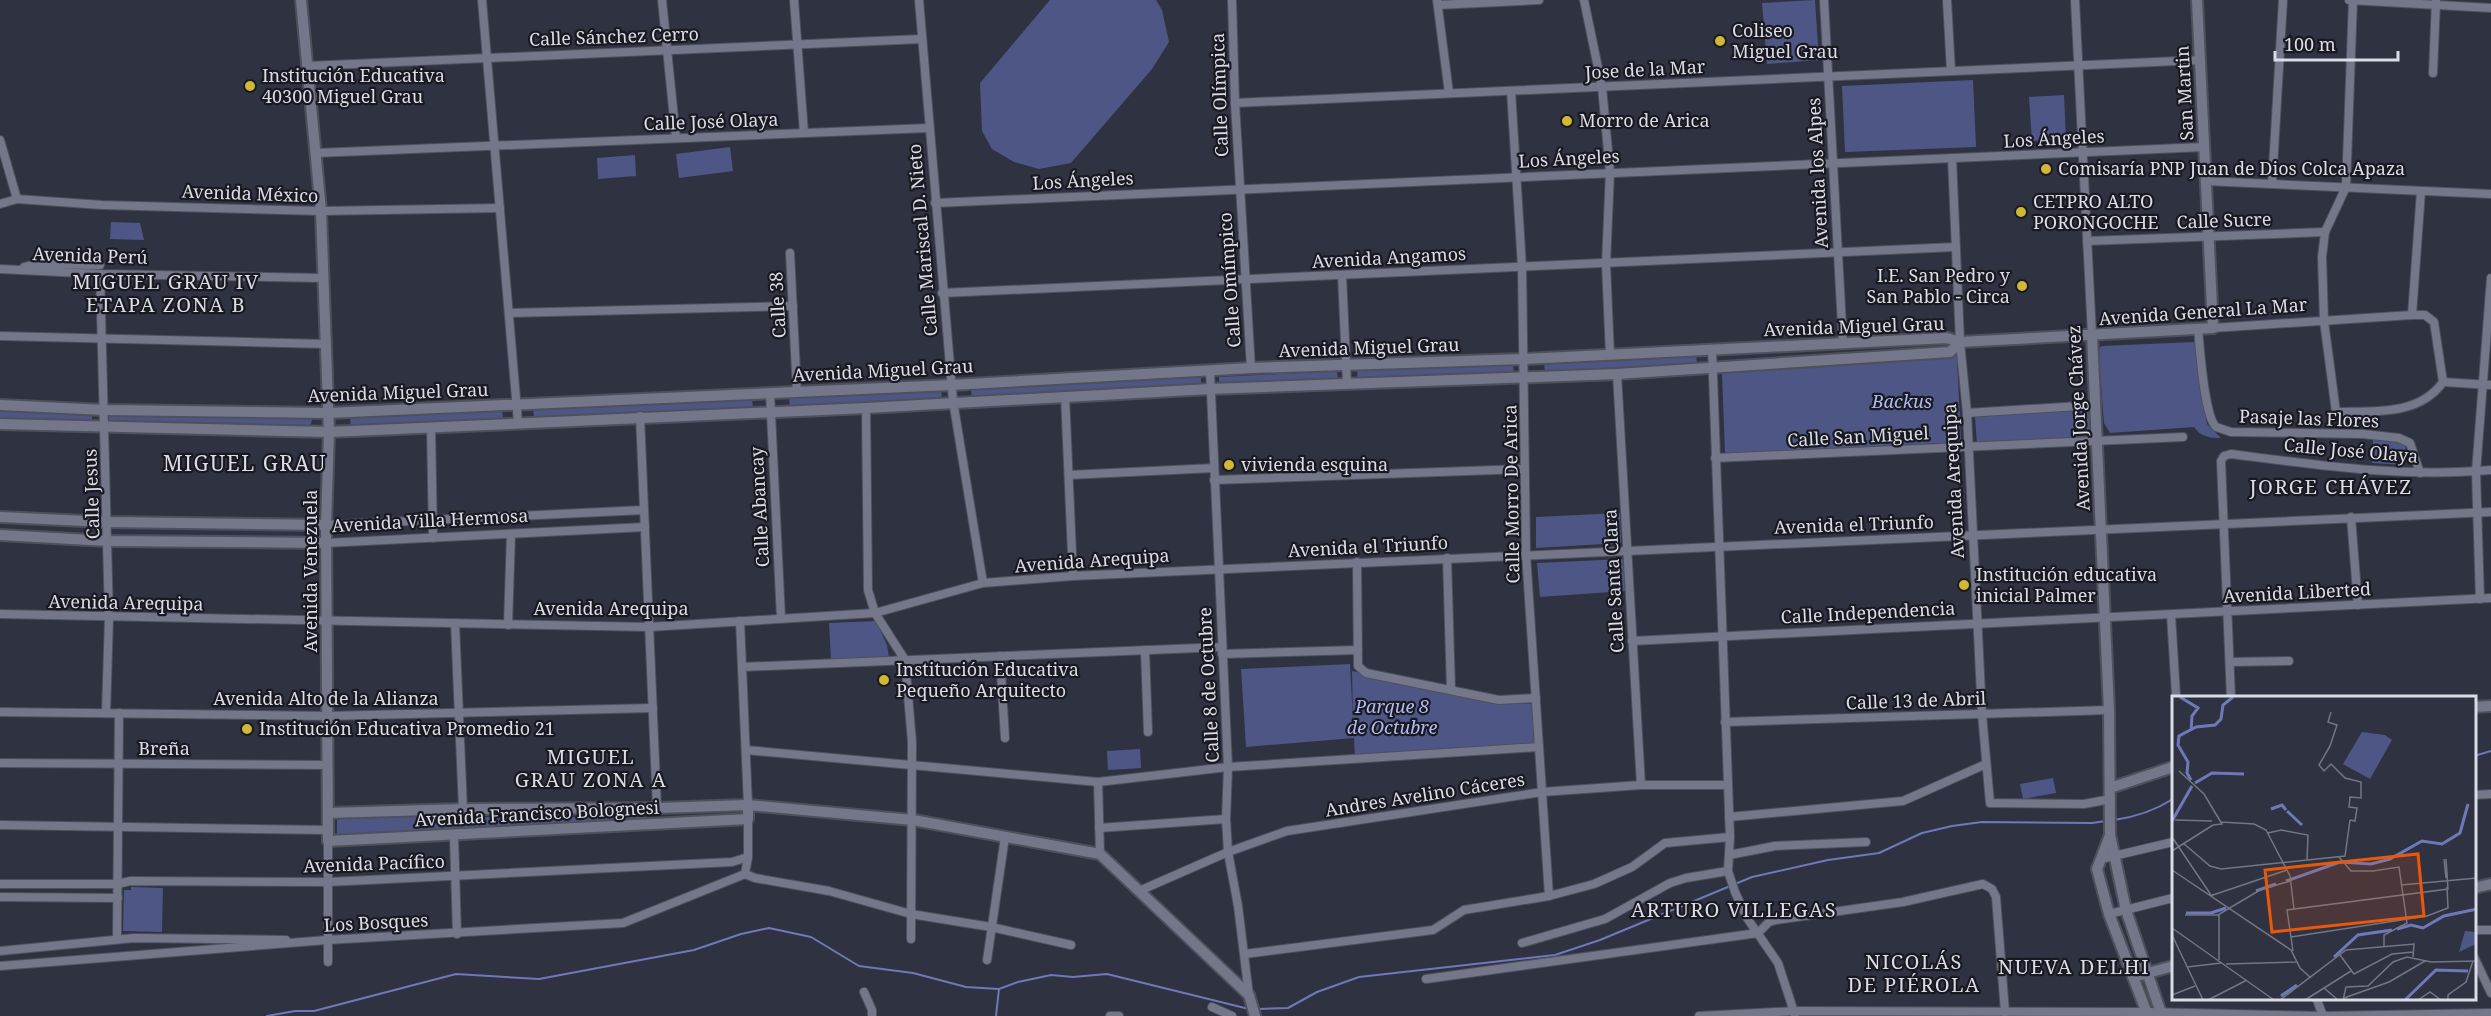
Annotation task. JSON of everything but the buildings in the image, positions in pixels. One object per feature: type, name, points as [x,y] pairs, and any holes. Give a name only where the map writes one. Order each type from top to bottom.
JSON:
[{"type":"street","name":"Avenida Venezuela","points":[[301,0],[321,211],[329,432],[326,525],[328,882],[324,941],[328,962]]},
{"type":"street","points":[[482,0],[518,423]]},
{"type":"street","points":[[662,0],[676,138]]},
{"type":"street","points":[[794,0],[804,133]]},
{"type":"street","name":"Calle Mariscal D. Nieto","points":[[919,0],[952,401],[983,584]]},
{"type":"street","name":"Calle Olímpica","points":[[1232,0],[1240,189]]},
{"type":"street","points":[[1449,93],[1437,3],[1539,0]]},
{"type":"street","points":[[1584,0],[1602,87],[1610,172],[1606,264],[1610,355]]},
{"type":"street","name":"Avenida los Alpes","points":[[1824,0],[1843,344]]},
{"type":"street","points":[[1947,0],[1951,71]]},
{"type":"street","name":"Avenida Jorge Chávez","points":[[2075,0],[2109,710],[2110,832]]},
{"type":"street","name":"San Martin","points":[[2197,0],[2213,328]]},
{"type":"street","points":[[2272,184],[2283,0]]},
{"type":"street","points":[[2421,191],[2412,315],[2425,315],[2434,322],[2443,382],[2437,390],[2416,404],[2396,410],[2336,412],[2324,321],[2322,257],[2325,232],[2346,187],[2351,0],[2436,3],[2491,8]]},
{"type":"street","points":[[2433,73],[2436,3]]},
{"type":"street","name":"Calle Sánchez Cerro","points":[[307,66],[922,39]]},
{"type":"street","name":"Jose de la Mar","points":[[1235,103],[2200,60]]},
{"type":"street","name":"Calle Morro De Arica","points":[[1511,91],[1522,267],[1526,554],[1549,896]]},
{"type":"street","name":"Calle José Olaya","points":[[316,153],[929,128]]},
{"type":"street","points":[[0,141],[17,199]]},
{"type":"street","name":"Los Ángeles","points":[[935,203],[2204,147]]},
{"type":"street","name":"Avenida Arequipa","points":[[1952,158],[1960,342],[1967,413],[1982,714],[1990,803],[2084,804],[2110,798]]},
{"type":"street","points":[[2206,180],[2491,194]]},
{"type":"street","name":"Calle Omímpico","points":[[1240,189],[1251,369]]},
{"type":"street","name":"Avenida México","points":[[0,204],[17,199],[102,205],[321,211],[500,208]]},
{"type":"street","name":"Calle Sucre","points":[[2087,241],[2325,232]]},
{"type":"street","points":[[1838,252],[1955,247]]},
{"type":"street","name":"Avenida Angamos","points":[[942,293],[1838,252]]},
{"type":"street","name":"Calle 38","points":[[790,253],[797,392]]},
{"type":"street","points":[[13,270],[35,264],[100,265]]},
{"type":"street","name":"Avenida Perú","points":[[0,269],[100,274],[323,278]]},
{"type":"street","name":"Calle Jesus","points":[[100,274],[108,541],[109,618],[106,713]]},
{"type":"street","points":[[1341,275],[1347,384]]},
{"type":"street","points":[[2480,599],[2476,472],[2491,278]]},
{"type":"street","points":[[509,313],[793,306]]},
{"type":"street","name":"Avenida General La Mar","points":[[1960,342],[2412,315]]},
{"type":"street","name":"Pasaje las Flores","points":[[2198,329],[2202,370],[2213,424],[2231,432],[2325,433],[2398,438],[2410,443],[2420,473]]},
{"type":"street","points":[[0,336],[326,344]]},
{"type":"street","name":"Avenida Miguel Grau","points":[[0,405],[105,410],[328,413],[1947,338],[1960,342],[1950,352],[1617,374],[1210,389],[952,401],[866,408],[640,416],[329,432],[0,424]]},
{"type":"street","points":[[1712,349],[1730,837],[1729,873],[1735,892],[1748,918],[1778,963],[1795,1014]]},
{"type":"street","name":"Calle 8 de Octubre","points":[[1210,371],[1228,767],[1226,819],[1228,852],[1245,954],[1249,995]]},
{"type":"street","name":"Calle Santa Clara","points":[[1617,374],[1641,785]]},
{"type":"street","points":[[2443,382],[2491,385]]},
{"type":"street","name":"Calle Abancay","points":[[770,393],[781,618]]},
{"type":"street","points":[[1065,396],[1073,576]]},
{"type":"street","points":[[1967,413],[2095,405]]},
{"type":"street","points":[[866,408],[868,590],[875,613],[905,660],[912,765],[911,939]]},
{"type":"street","points":[[640,416],[657,808]]},
{"type":"street","points":[[431,427],[433,538]]},
{"type":"street","name":"Calle San Miguel","points":[[1715,458],[2183,437]]},
{"type":"street","name":"Calle José Olaya","points":[[2225,523],[2221,461],[2224,456],[2231,454],[2365,471],[2420,473],[2491,470]]},
{"type":"street","points":[[1069,475],[1214,468]]},
{"type":"street","points":[[1214,480],[1524,469]]},
{"type":"street","name":"Avenida Villa Hermosa","points":[[0,517],[107,522],[326,525],[644,510]]},
{"type":"street","name":"Avenida el Triunfo","points":[[1218,569],[2491,512]]},
{"type":"street","points":[[2350,518],[2358,605]]},
{"type":"street","points":[[2225,523],[2231,696]]},
{"type":"street","name":"Avenida Villa Hermosa","points":[[0,535],[108,541],[326,543],[645,527]]},
{"type":"street","points":[[508,625],[511,534]]},
{"type":"street","points":[[1447,558],[1451,690]]},
{"type":"street","points":[[1357,562],[1358,666],[1365,673],[1499,700],[1536,698]]},
{"type":"street","name":"Avenida Arequipa","points":[[0,614],[109,618],[649,627],[875,613],[983,584],[1073,576],[1218,569]]},
{"type":"street","name":"Avenida Liberted","points":[[2105,619],[2491,598]]},
{"type":"street","points":[[2170,615],[2176,695]]},
{"type":"street","name":"Calle Independencia","points":[[1632,641],[1977,623],[2105,619]]},
{"type":"street","points":[[740,621],[748,805],[748,857],[745,874],[755,878],[829,891],[912,914],[991,927],[1071,945]]},
{"type":"street","points":[[455,623],[463,809]]},
{"type":"street","points":[[742,667],[1146,650],[1358,650]]},
{"type":"street","points":[[1146,650],[1148,732]]},
{"type":"street","points":[[1000,656],[1005,738]]},
{"type":"street","points":[[2230,662],[2289,661]]},
{"type":"street","points":[[2476,707],[2491,706]]},
{"type":"street","name":"Avenida Alto de la Alianza","points":[[0,712],[328,716],[652,708]]},
{"type":"street","name":"Calle 13 de Abril","points":[[1725,722],[2109,710]]},
{"type":"street","points":[[117,939],[119,713]]},
{"type":"street","points":[[746,750],[1098,782],[1228,767],[1539,747]]},
{"type":"street","name":"Breña","points":[[0,763],[328,765]]},
{"type":"street","points":[[1729,817],[1903,801],[1986,764]]},
{"type":"street","points":[[2110,798],[2172,767]]},
{"type":"street","points":[[1098,782],[1100,854],[1249,995],[1255,1016]]},
{"type":"street","name":"Andres Avelino Cáceres","points":[[1139,891],[1228,852],[1287,831],[1542,792],[1641,785],[1727,785]]},
{"type":"street","points":[[2476,795],[2491,794]]},
{"type":"street","name":"Avenida Francisco Bolognesi","points":[[328,813],[748,805],[913,820],[1100,854]]},
{"type":"street","name":"Avenida Francisco Bolognesi","points":[[328,841],[747,819]]},
{"type":"street","points":[[1099,828],[1226,819]]},
{"type":"street","points":[[0,825],[327,830]]},
{"type":"street","points":[[2110,832],[2126,910],[2161,1014]]},
{"type":"street","points":[[2110,832],[2097,868],[2109,914],[2147,1014]]},
{"type":"street","points":[[454,836],[457,934]]},
{"type":"street","points":[[987,960],[1005,837]]},
{"type":"street","points":[[1245,954],[1433,930],[1464,910],[1549,896],[1604,880],[1632,867],[1665,843],[1730,837]]},
{"type":"street","points":[[1729,855],[1774,846],[1866,842]]},
{"type":"street","points":[[2101,860],[2172,842]]},
{"type":"street","name":"Avenida Pacífico","points":[[0,884],[118,884],[130,881],[328,882],[732,862],[748,857]]},
{"type":"street","points":[[1522,943],[1605,919],[1670,883],[1686,878],[1729,873]]},
{"type":"street","name":"Los Bosques","points":[[0,966],[324,941],[623,923],[745,874]]},
{"type":"street","points":[[1426,979],[1758,933],[1769,922],[1776,920],[1903,902],[1978,884],[1988,886],[1996,897],[2005,1012]]},
{"type":"street","points":[[2476,888],[2491,884]]},
{"type":"street","points":[[0,897],[118,898]]},
{"type":"street","points":[[2109,914],[2172,898]]},
{"type":"street","points":[[0,951],[111,942],[117,939],[249,938],[324,941]]},
{"type":"street","points":[[2476,959],[2491,993]]},
{"type":"street","points":[[2133,977],[2172,966]]},
{"type":"street","points":[[864,992],[872,1016]]},
{"type":"street","points":[[2318,1001],[2323,1016]]},
{"type":"street","points":[[1212,1007],[1232,1016]]},
{"type":"street","points":[[1699,1016],[2005,1012],[2323,1016],[2491,1013]]},
{"type":"green space","points":[[1050,0],[1156,0],[1162,10],[1169,42],[1152,69],[1071,163],[1039,169],[1014,162],[992,149],[982,131],[980,83]]},
{"type":"green space","points":[[1815,0],[1819,60],[1767,64],[1762,3]]},
{"type":"green space","points":[[1973,80],[1976,147],[1845,152],[1842,86]]},
{"type":"green space","points":[[2064,95],[2066,139],[2032,141],[2029,97]]},
{"type":"green space","points":[[730,147],[733,171],[679,178],[676,154]]},
{"type":"green space","points":[[635,155],[636,176],[598,179],[597,158]]},
{"type":"green space","points":[[111,222],[140,223],[144,240],[110,239]]},
{"type":"green space","points":[[2195,342],[2199,345],[2207,424],[2221,438],[2206,436],[2194,427],[2110,433],[2104,423],[2098,349],[2102,346]]},
{"type":"green space","points":[[1696,354],[1697,364],[1545,373],[1544,363]]},
{"type":"green space","name":"Backus","points":[[1957,356],[1961,442],[1725,454],[1722,373]]},
{"type":"green space","points":[[1513,364],[1514,375],[1358,380],[1357,371]]},
{"type":"green space","points":[[1337,371],[1338,379],[1219,385],[1219,377]]},
{"type":"green space","points":[[1201,377],[1201,386],[972,398],[971,389]]},
{"type":"green space","points":[[941,390],[942,399],[790,408],[789,398]]},
{"type":"green space","points":[[752,398],[753,408],[534,418],[533,408]]},
{"type":"green space","points":[[502,409],[503,418],[351,427],[350,417]]},
{"type":"green space","points":[[2089,409],[2091,439],[1977,444],[1975,417]]},
{"type":"green space","points":[[0,410],[87,411],[92,415],[92,419],[89,423],[0,421]]},
{"type":"green space","points":[[113,413],[307,416],[312,419],[311,424],[305,427],[109,422],[109,415]]},
{"type":"green space","points":[[2373,440],[2406,442],[2404,465],[2372,463]]},
{"type":"green space","points":[[1620,513],[1621,543],[1536,548],[1536,517]]},
{"type":"green space","points":[[1624,559],[1625,591],[1540,597],[1537,563]]},
{"type":"green space","points":[[876,621],[887,645],[889,657],[831,659],[829,623]]},
{"type":"green space","name":"Parque 8 de Octubre","points":[[1350,664],[1353,720],[1352,671],[1498,701],[1533,704],[1536,742],[1533,746],[1355,757],[1354,738],[1246,747],[1241,669]]},
{"type":"green space","points":[[1140,749],[1141,768],[1108,770],[1107,751]]},
{"type":"green space","points":[[2053,778],[2056,793],[2023,799],[2020,784]]},
{"type":"green space","points":[[337,817],[736,817],[337,836]]},
{"type":"green space","points":[[131,887],[163,888],[162,932],[123,931],[124,890],[131,890]]},
{"type":"waterway","points":[[2476,755],[2491,751]]},
{"type":"waterway","points":[[2114,820],[2145,813],[2172,800]]},
{"type":"waterway","points":[[1257,1009],[1288,1008],[1317,992],[1359,977],[1555,955],[1600,940],[1752,877],[1828,860],[1879,853],[1922,833],[1952,826],[1982,822],[2092,823],[2106,821]]},
{"type":"waterway","points":[[267,1016],[295,1011],[314,1011],[456,974],[539,979],[694,950],[741,934],[769,928],[811,937],[859,966],[913,973],[966,987],[999,989],[1018,982],[1051,975],[1073,977],[1107,974],[1249,1009]]},
{"type":"waterway","points":[[996,1016],[999,989]]},
{"type":"place","name":"Coliseo Miguel Grau","points":[[1720,41]]},
{"type":"place","name":"Institución Educativa 40300 Miguel Grau","points":[[250,86]]},
{"type":"place","name":"Morro de Arica","points":[[1567,121]]},
{"type":"place","name":"Comisaría PNP Juan de Dios Colca Apaza","points":[[2046,169]]},
{"type":"place","name":"CETPRO ALTO PORONGOCHE","points":[[2021,212]]},
{"type":"place","name":"I.E. San Pedro y San Pablo - Circa","points":[[2022,286]]},
{"type":"place","name":"vivienda esquina","points":[[1229,465]]},
{"type":"place","name":"Institución educativa inicial Palmer","points":[[1964,585]]},
{"type":"place","name":"Institución Educativa Pequeño Arquitecto","points":[[884,680]]},
{"type":"place","name":"Institución Educativa Promedio 21","points":[[247,729]]},
{"type":"district","name":"MIGUEL GRAU IV ETAPA ZONA B","points":[[166,294]]},
{"type":"district","name":"MIGUEL GRAU","points":[[245,464]]},
{"type":"district","name":"JORGE CHÁVEZ","points":[[2331,487]]},
{"type":"district","name":"MIGUEL GRAU ZONA A","points":[[591,768]]},
{"type":"district","name":"ARTURO VILLEGAS","points":[[1734,910]]},
{"type":"district","name":"NUEVA DELHI","points":[[2074,967]]},
{"type":"district","name":"NICOLÁS DE PIÉROLA","points":[[1914,974]]}]
